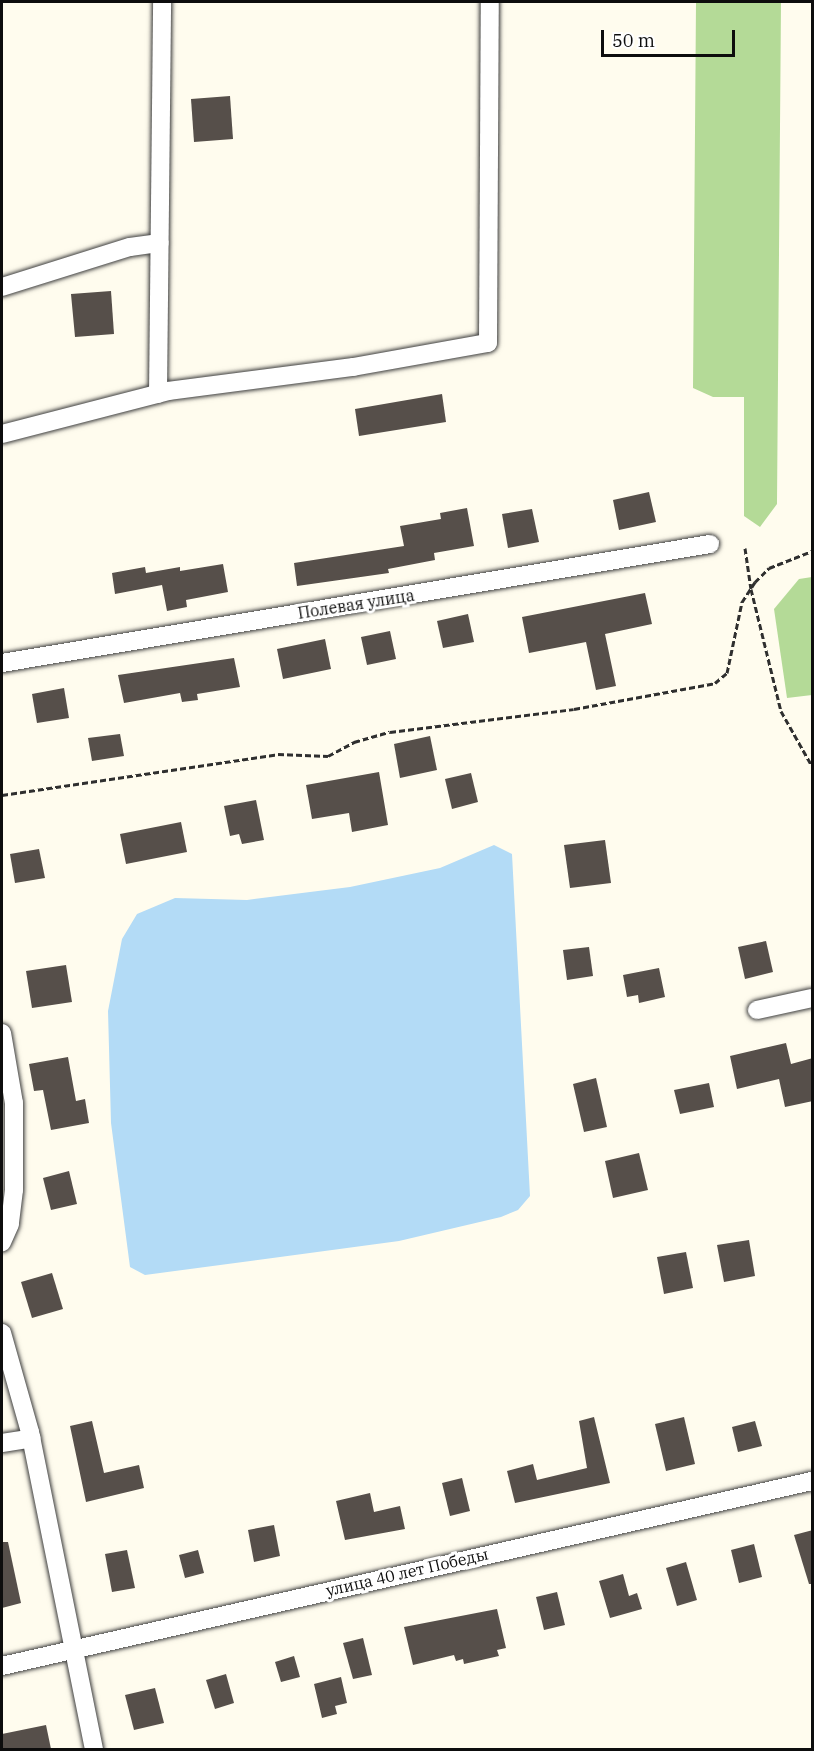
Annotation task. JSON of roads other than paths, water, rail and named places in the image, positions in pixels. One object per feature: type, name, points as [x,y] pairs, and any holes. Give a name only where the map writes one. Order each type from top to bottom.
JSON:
[{"type":"street","points":[[158,394],[162,2]]},
{"type":"street","points":[[2,434],[158,394],[353,368],[488,343],[490,2]]},
{"type":"street","points":[[2,287],[130,247],[160,243]]},
{"type":"street","name":"Полевая улица","points":[[2,663],[710,544]]},
{"type":"street","points":[[758,1010],[813,998]]},
{"type":"street","points":[[2,1033],[14,1103],[14,1190],[10,1224],[2,1242]]},
{"type":"street","points":[[2,1333],[32,1438],[94,1749]]},
{"type":"street","points":[[2,1443],[32,1438]]},
{"type":"street","name":"улица 40 лет Победы","points":[[2,1666],[73,1647],[813,1481]]},
{"type":"water","points":[[494,845],[512,854],[530,1196],[518,1210],[501,1217],[399,1241],[145,1275],[130,1267],[111,1123],[108,1011],[122,939],[137,914],[175,898],[247,900],[350,887],[440,868]]}]
